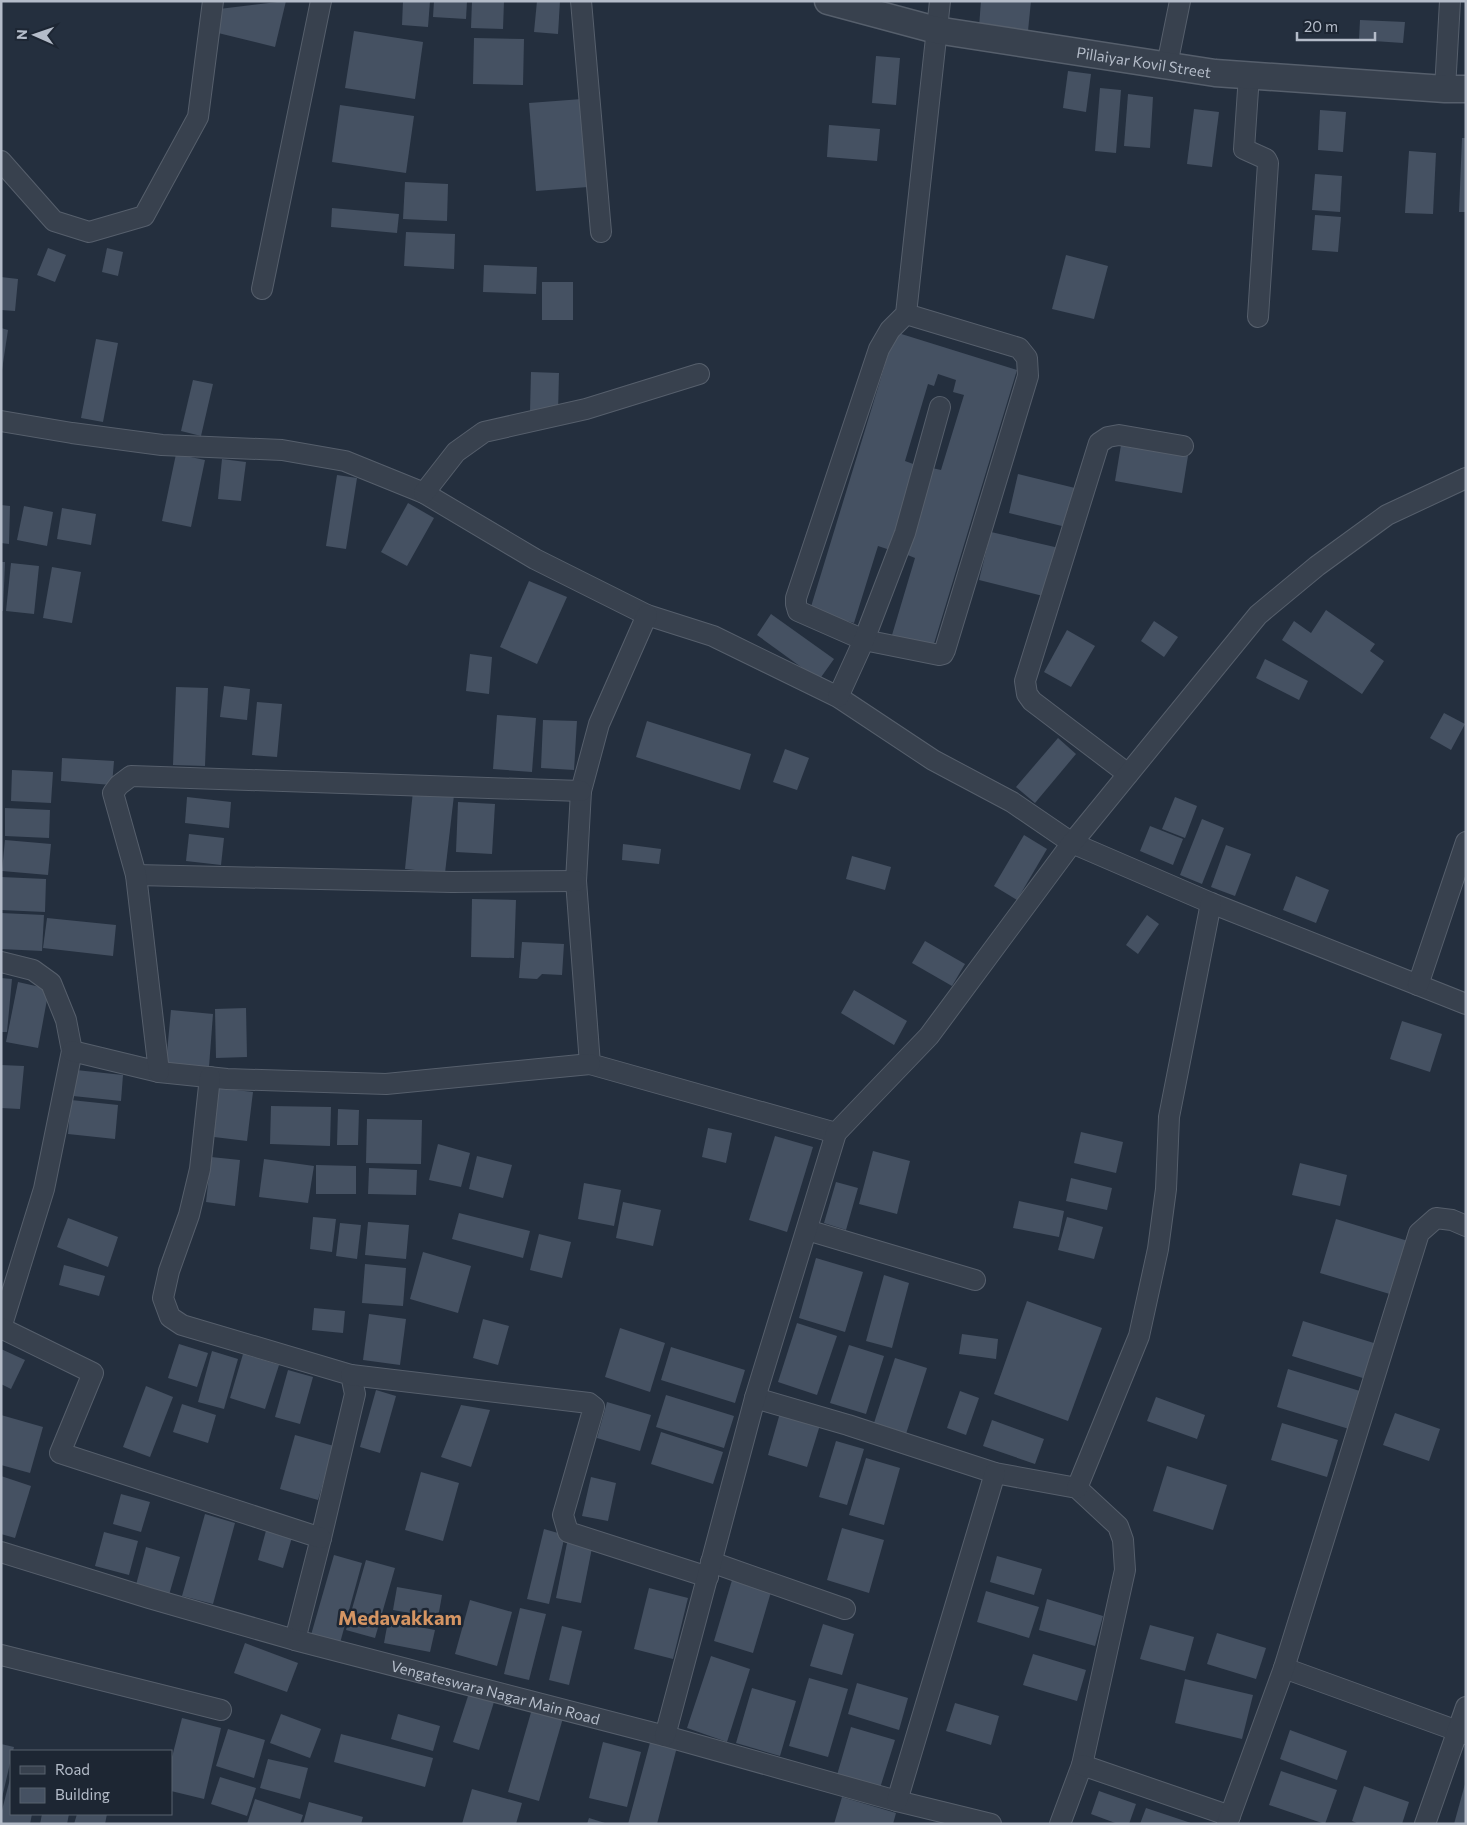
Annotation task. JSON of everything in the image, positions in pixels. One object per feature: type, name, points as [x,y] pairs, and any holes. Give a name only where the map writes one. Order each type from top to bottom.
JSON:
[{"type":"street","points":[[1,161],[54,221],[89,232],[144,216],[198,117],[213,1]]},
{"type":"street","points":[[262,289],[321,1]]},
{"type":"street","points":[[582,1],[602,232]]},
{"type":"street","name":"Pillaiyar Kovil Street","points":[[828,1],[936,30],[1215,73],[1456,89]]},
{"type":"street","points":[[906,314],[1019,348],[1027,358],[1028,376],[943,654],[934,655],[864,640],[798,611],[796,598],[879,349],[890,330],[906,314],[940,1]]},
{"type":"street","points":[[1167,65],[1180,1]]},
{"type":"street","points":[[1450,1],[1456,89]]},
{"type":"street","points":[[1249,75],[1244,149],[1266,159],[1268,163],[1258,317]]},
{"type":"street","points":[[424,492],[456,452],[484,432],[586,409],[699,374]]},
{"type":"street","points":[[838,697],[864,640],[905,533],[940,407]]},
{"type":"street","points":[[1,421],[162,445],[282,450],[345,461],[424,492],[535,559],[647,615],[713,636],[838,697],[933,760],[1012,802],[1072,842],[1212,903],[1466,1004]]},
{"type":"street","points":[[1128,774],[1032,701],[1027,694],[1025,681],[1099,443],[1108,437],[1119,435],[1183,446]]},
{"type":"street","points":[[665,1736],[755,1398],[836,1133],[929,1036],[1072,842],[1258,615],[1317,566],[1386,515],[1466,478]]},
{"type":"street","points":[[590,1064],[576,881],[581,791],[599,724],[647,615]]},
{"type":"street","points":[[159,1072],[136,876],[113,793],[119,785],[132,776],[581,791]]},
{"type":"street","points":[[1418,985],[1466,842]]},
{"type":"street","points":[[136,876],[452,882],[576,881]]},
{"type":"street","points":[[1077,1488],[1139,1336],[1158,1249],[1166,1189],[1170,1117],[1212,903]]},
{"type":"street","points":[[1,962],[33,970],[51,983],[66,1020],[72,1051],[44,1189],[1,1328],[93,1373],[60,1453],[321,1538]]},
{"type":"street","points":[[72,1051],[159,1072],[210,1077],[386,1084],[590,1064],[836,1133]]},
{"type":"street","points":[[210,1077],[200,1169],[189,1215],[169,1271],[163,1298],[170,1317],[182,1325],[351,1375],[589,1404],[594,1407],[563,1516],[568,1532],[845,1609]]},
{"type":"street","points":[[1082,1765],[1228,1820],[1284,1668],[1419,1233],[1436,1218],[1452,1220],[1466,1226]]},
{"type":"street","points":[[807,1230],[975,1280]]},
{"type":"street","points":[[295,1640],[355,1394],[351,1375]]},
{"type":"street","points":[[755,1398],[848,1425],[995,1473],[1077,1488],[1118,1526],[1123,1540],[1125,1570],[1082,1765],[1060,1824]]},
{"type":"street","points":[[897,1801],[995,1473]]},
{"type":"street","name":"Vengateswara Nagar Main Road","points":[[1,1552],[295,1640],[665,1736],[897,1801],[991,1824]]},
{"type":"street","points":[[1,1654],[221,1710]]},
{"type":"street","points":[[1284,1668],[1462,1733]]},
{"type":"street","points":[[1424,1824],[1462,1733],[1466,1706]]},
{"type":"building","points":[[286,1],[275,47],[214,32],[219,9]]},
{"type":"building","points":[[403,1],[430,1],[428,27],[402,25]]},
{"type":"building","points":[[434,1],[467,1],[466,19],[433,17]]},
{"type":"building","points":[[472,1],[504,1],[503,29],[471,28]]},
{"type":"building","points":[[537,1],[560,1],[558,34],[534,32]]},
{"type":"building","points":[[981,1],[1031,1],[1028,31],[979,27]]},
{"type":"building","points":[[1360,20],[1405,22],[1403,43],[1359,40]]},
{"type":"building","points":[[354,31],[423,42],[415,99],[345,88]]},
{"type":"building","points":[[474,38],[524,39],[523,85],[473,84]]},
{"type":"building","points":[[876,56],[900,58],[896,105],[872,103]]},
{"type":"building","points":[[1068,71],[1091,74],[1086,112],[1063,108]]},
{"type":"building","points":[[1100,88],[1121,90],[1116,153],[1095,151]]},
{"type":"building","points":[[1128,94],[1153,97],[1150,148],[1124,146]]},
{"type":"building","points":[[582,99],[588,187],[536,191],[529,103]]},
{"type":"building","points":[[340,105],[414,116],[406,173],[332,162]]},
{"type":"building","points":[[1194,109],[1219,112],[1212,167],[1187,164]]},
{"type":"building","points":[[1320,110],[1346,112],[1343,152],[1318,150]]},
{"type":"building","points":[[829,125],[880,129],[877,161],[827,157]]},
{"type":"building","points":[[1462,138],[1466,138],[1466,212],[1459,212]]},
{"type":"building","points":[[1409,151],[1436,153],[1433,214],[1405,213]]},
{"type":"building","points":[[1315,174],[1342,176],[1340,212],[1312,210]]},
{"type":"building","points":[[405,182],[448,184],[447,221],[403,219]]},
{"type":"building","points":[[332,208],[399,214],[397,233],[331,227]]},
{"type":"building","points":[[1315,215],[1341,217],[1338,252],[1312,250]]},
{"type":"building","points":[[406,232],[455,234],[454,269],[404,266]]},
{"type":"building","points":[[48,248],[66,255],[55,282],[37,275]]},
{"type":"building","points":[[107,248],[123,252],[118,276],[102,272]]},
{"type":"building","points":[[1066,255],[1108,266],[1094,319],[1052,309]]},
{"type":"building","points":[[484,265],[537,267],[536,294],[483,292]]},
{"type":"building","points":[[1,277],[18,279],[15,311],[1,310]]},
{"type":"building","points":[[542,282],[573,282],[573,320],[542,320]]},
{"type":"building","points":[[1,328],[8,330],[2,370],[1,370]]},
{"type":"building","points":[[895,332],[1017,370],[933,647],[892,635],[915,558],[905,554],[932,468],[941,470],[964,395],[953,392],[956,380],[938,374],[934,386],[928,384],[905,461],[916,465],[890,550],[878,546],[854,623],[810,610]]},
{"type":"building","points":[[96,339],[118,343],[103,422],[81,418]]},
{"type":"building","points":[[531,372],[559,373],[558,413],[530,412]]},
{"type":"building","points":[[193,380],[213,384],[201,436],[181,431]]},
{"type":"building","points":[[1121,445],[1188,456],[1182,493],[1115,481]]},
{"type":"building","points":[[176,454],[205,460],[191,527],[162,521]]},
{"type":"building","points":[[222,459],[246,462],[241,501],[218,499]]},
{"type":"building","points":[[1018,474],[1075,488],[1066,527],[1009,513]]},
{"type":"building","points":[[337,475],[357,478],[346,549],[326,546]]},
{"type":"building","points":[[408,503],[434,518],[407,566],[381,552]]},
{"type":"building","points":[[1,505],[10,506],[9,544],[1,543]]},
{"type":"building","points":[[24,506],[53,512],[47,546],[17,540]]},
{"type":"building","points":[[62,508],[96,514],[91,545],[57,539]]},
{"type":"building","points":[[991,532],[1059,548],[1047,597],[979,580]]},
{"type":"building","points":[[1,562],[5,562],[3,611],[1,611]]},
{"type":"building","points":[[11,563],[39,566],[34,614],[6,611]]},
{"type":"building","points":[[52,567],[81,572],[72,623],[43,618]]},
{"type":"building","points":[[529,581],[567,597],[537,664],[500,647]]},
{"type":"building","points":[[1326,610],[1375,644],[1370,651],[1384,661],[1362,694],[1282,640],[1294,621],[1311,633]]},
{"type":"building","points":[[771,614],[834,659],[819,680],[757,635]]},
{"type":"building","points":[[1154,621],[1178,637],[1164,657],[1141,641]]},
{"type":"building","points":[[1067,630],[1095,646],[1071,687],[1044,672]]},
{"type":"building","points":[[470,654],[492,657],[489,694],[466,691]]},
{"type":"building","points":[[1265,659],[1308,681],[1299,700],[1256,678]]},
{"type":"building","points":[[224,686],[250,689],[247,720],[220,717]]},
{"type":"building","points":[[176,687],[208,688],[205,766],[173,765]]},
{"type":"building","points":[[257,702],[282,704],[277,757],[252,755]]},
{"type":"building","points":[[1444,713],[1465,724],[1451,750],[1430,738]]},
{"type":"building","points":[[497,715],[536,718],[532,772],[493,769]]},
{"type":"building","points":[[543,720],[577,721],[574,770],[541,768]]},
{"type":"building","points":[[647,721],[751,754],[740,790],[636,757]]},
{"type":"building","points":[[1058,738],[1076,754],[1035,803],[1016,787]]},
{"type":"building","points":[[785,749],[809,758],[797,790],[773,782]]},
{"type":"building","points":[[62,758],[114,761],[112,785],[61,781]]},
{"type":"building","points":[[12,770],[53,772],[51,803],[11,801]]},
{"type":"building","points":[[413,791],[454,795],[445,873],[405,869]]},
{"type":"building","points":[[187,797],[231,802],[229,828],[185,823]]},
{"type":"building","points":[[1175,797],[1197,806],[1185,838],[1162,829]]},
{"type":"building","points":[[458,802],[495,804],[492,854],[456,852]]},
{"type":"building","points":[[5,808],[50,810],[49,838],[5,836]]},
{"type":"building","points":[[1202,819],[1224,828],[1202,884],[1180,875]]},
{"type":"building","points":[[1150,826],[1183,839],[1173,865],[1140,851]]},
{"type":"building","points":[[189,834],[224,838],[221,865],[186,861]]},
{"type":"building","points":[[1024,835],[1047,849],[1017,900],[994,886]]},
{"type":"building","points":[[5,840],[51,844],[48,875],[2,871]]},
{"type":"building","points":[[623,844],[661,849],[659,864],[622,860]]},
{"type":"building","points":[[1226,845],[1251,854],[1235,896],[1211,887]]},
{"type":"building","points":[[852,856],[891,867],[885,890],[846,879]]},
{"type":"building","points":[[1296,876],[1329,890],[1316,923],[1283,910]]},
{"type":"building","points":[[1,877],[46,879],[45,912],[1,910]]},
{"type":"building","points":[[472,899],[516,900],[514,958],[471,957]]},
{"type":"building","points":[[1,913],[44,915],[42,951],[1,949]]},
{"type":"building","points":[[1147,915],[1159,924],[1138,954],[1126,945]]},
{"type":"building","points":[[47,918],[116,925],[113,956],[43,948]]},
{"type":"building","points":[[925,941],[965,964],[952,986],[912,963]]},
{"type":"building","points":[[522,942],[564,944],[562,975],[542,974],[537,979],[519,978]]},
{"type":"building","points":[[1,978],[12,979],[7,1032],[1,1032]]},
{"type":"building","points":[[18,982],[49,989],[38,1048],[6,1042]]},
{"type":"building","points":[[854,990],[907,1021],[894,1045],[841,1013]]},
{"type":"building","points":[[246,1008],[247,1057],[216,1058],[215,1009]]},
{"type":"building","points":[[171,1010],[213,1014],[209,1067],[166,1063]]},
{"type":"building","points":[[1402,1021],[1442,1034],[1430,1072],[1390,1059]]},
{"type":"building","points":[[1,1065],[24,1066],[20,1109],[1,1108]]},
{"type":"building","points":[[76,1070],[123,1075],[121,1101],[73,1096]]},
{"type":"building","points":[[219,1088],[253,1092],[247,1141],[214,1137]]},
{"type":"building","points":[[71,1100],[118,1105],[115,1139],[68,1134]]},
{"type":"building","points":[[271,1106],[331,1107],[330,1146],[270,1144]]},
{"type":"building","points":[[338,1109],[359,1110],[358,1145],[337,1145]]},
{"type":"building","points":[[367,1119],[422,1120],[421,1164],[366,1163]]},
{"type":"building","points":[[708,1128],[732,1133],[726,1163],[702,1157]]},
{"type":"building","points":[[1081,1132],[1123,1142],[1116,1173],[1074,1163]]},
{"type":"building","points":[[775,1136],[813,1147],[787,1232],[749,1220]]},
{"type":"building","points":[[438,1144],[470,1153],[461,1187],[429,1180]]},
{"type":"building","points":[[873,1151],[910,1161],[897,1214],[859,1204]]},
{"type":"building","points":[[477,1156],[512,1165],[503,1198],[469,1189]]},
{"type":"building","points":[[211,1157],[240,1160],[235,1206],[206,1202]]},
{"type":"building","points":[[264,1159],[314,1166],[308,1203],[259,1197]]},
{"type":"building","points":[[1300,1163],[1347,1175],[1340,1206],[1292,1195]]},
{"type":"building","points":[[316,1165],[356,1166],[356,1194],[316,1194]]},
{"type":"building","points":[[369,1168],[417,1170],[416,1195],[368,1194]]},
{"type":"building","points":[[1071,1178],[1112,1188],[1107,1210],[1066,1201]]},
{"type":"building","points":[[836,1182],[858,1188],[846,1230],[824,1223]]},
{"type":"building","points":[[584,1183],[621,1190],[614,1226],[578,1219]]},
{"type":"building","points":[[1019,1201],[1064,1211],[1059,1237],[1013,1228]]},
{"type":"building","points":[[623,1202],[661,1210],[653,1246],[616,1238]]},
{"type":"building","points":[[459,1213],[530,1231],[523,1258],[452,1239]]},
{"type":"building","points":[[313,1217],[336,1219],[332,1252],[310,1249]]},
{"type":"building","points":[[1067,1217],[1103,1227],[1094,1259],[1058,1250]]},
{"type":"building","points":[[68,1218],[118,1237],[108,1267],[57,1247]]},
{"type":"building","points":[[1336,1219],[1408,1241],[1393,1295],[1320,1273]]},
{"type":"building","points":[[368,1222],[409,1225],[406,1259],[365,1255]]},
{"type":"building","points":[[340,1223],[361,1225],[357,1259],[336,1256]]},
{"type":"building","points":[[539,1234],[571,1242],[562,1278],[530,1270]]},
{"type":"building","points":[[423,1252],[471,1266],[458,1313],[410,1299]]},
{"type":"building","points":[[816,1258],[863,1272],[845,1332],[799,1318]]},
{"type":"building","points":[[365,1264],[406,1268],[403,1306],[362,1303]]},
{"type":"building","points":[[64,1265],[105,1276],[99,1296],[59,1285]]},
{"type":"building","points":[[884,1275],[909,1283],[892,1348],[866,1341]]},
{"type":"building","points":[[1027,1301],[1102,1328],[1068,1421],[994,1394]]},
{"type":"building","points":[[314,1308],[345,1311],[343,1333],[312,1330]]},
{"type":"building","points":[[369,1314],[406,1319],[400,1365],[363,1360]]},
{"type":"building","points":[[483,1319],[509,1326],[498,1365],[473,1358]]},
{"type":"building","points":[[1303,1321],[1377,1344],[1366,1379],[1292,1356]]},
{"type":"building","points":[[797,1323],[837,1336],[817,1395],[778,1382]]},
{"type":"building","points":[[620,1328],[665,1343],[650,1392],[605,1377]]},
{"type":"building","points":[[962,1334],[998,1339],[996,1359],[959,1354]]},
{"type":"building","points":[[179,1344],[208,1353],[197,1387],[168,1378]]},
{"type":"building","points":[[849,1345],[884,1356],[866,1414],[830,1403]]},
{"type":"building","points":[[671,1347],[745,1370],[735,1403],[661,1380]]},
{"type":"building","points":[[1,1349],[25,1360],[11,1389],[1,1384]]},
{"type":"building","points":[[212,1351],[238,1359],[224,1409],[198,1402]]},
{"type":"building","points":[[243,1354],[279,1365],[265,1409],[230,1398]]},
{"type":"building","points":[[895,1358],[927,1368],[906,1434],[874,1423]]},
{"type":"building","points":[[1288,1369],[1360,1391],[1349,1429],[1277,1407]]},
{"type":"building","points":[[288,1370],[313,1377],[300,1424],[275,1417]]},
{"type":"building","points":[[146,1386],[173,1397],[150,1457],[123,1447]]},
{"type":"building","points":[[376,1390],[396,1396],[380,1453],[360,1447]]},
{"type":"building","points":[[960,1391],[979,1398],[966,1435],[947,1428]]},
{"type":"building","points":[[666,1395],[734,1416],[724,1448],[656,1427]]},
{"type":"building","points":[[1156,1397],[1205,1415],[1197,1439],[1147,1421]]},
{"type":"building","points":[[607,1402],[651,1415],[640,1451],[597,1438]]},
{"type":"building","points":[[182,1404],[216,1415],[208,1443],[173,1432]]},
{"type":"building","points":[[461,1405],[490,1410],[471,1467],[441,1457]]},
{"type":"building","points":[[780,1413],[820,1425],[807,1467],[768,1455]]},
{"type":"building","points":[[1395,1413],[1440,1429],[1429,1461],[1383,1445]]},
{"type":"building","points":[[1,1415],[43,1427],[30,1473],[1,1465]]},
{"type":"building","points":[[992,1420],[1044,1439],[1035,1464],[983,1446]]},
{"type":"building","points":[[1282,1423],[1338,1440],[1327,1477],[1271,1460]]},
{"type":"building","points":[[661,1432],[723,1452],[713,1484],[651,1464]]},
{"type":"building","points":[[295,1435],[334,1446],[318,1500],[280,1489]]},
{"type":"building","points":[[836,1441],[864,1449],[847,1505],[819,1497]]},
{"type":"building","points":[[866,1458],[900,1468],[884,1525],[849,1515]]},
{"type":"building","points":[[1167,1466],[1227,1485],[1213,1530],[1153,1511]]},
{"type":"building","points":[[421,1472],[459,1483],[443,1541],[405,1530]]},
{"type":"building","points":[[1,1476],[31,1486],[15,1538],[1,1534]]},
{"type":"building","points":[[591,1477],[616,1483],[608,1521],[582,1516]]},
{"type":"building","points":[[121,1494],[150,1502],[141,1532],[113,1524]]},
{"type":"building","points":[[205,1514],[235,1523],[213,1604],[182,1596]]},
{"type":"building","points":[[267,1527],[293,1534],[283,1568],[258,1560]]},
{"type":"building","points":[[842,1528],[884,1540],[869,1593],[827,1580]]},
{"type":"building","points":[[544,1529],[565,1535],[549,1604],[527,1599]]},
{"type":"building","points":[[104,1532],[138,1541],[129,1575],[95,1566]]},
{"type":"building","points":[[568,1538],[593,1543],[581,1603],[556,1598]]},
{"type":"building","points":[[146,1547],[180,1557],[169,1595],[136,1585]]},
{"type":"building","points":[[334,1555],[362,1563],[340,1643],[311,1635]]},
{"type":"building","points":[[997,1556],[1042,1569],[1034,1595],[990,1582]]},
{"type":"building","points":[[366,1560],[395,1568],[375,1638],[346,1630]]},
{"type":"building","points":[[732,1580],[771,1592],[753,1653],[714,1641]]},
{"type":"building","points":[[397,1587],[442,1595],[438,1618],[393,1610]]},
{"type":"building","points":[[649,1588],[688,1598],[673,1659],[634,1649]]},
{"type":"building","points":[[986,1591],[1039,1607],[1029,1638],[977,1622]]},
{"type":"building","points":[[1047,1599],[1103,1616],[1095,1646],[1039,1630]]},
{"type":"building","points":[[470,1600],[512,1612],[497,1666],[455,1654]]},
{"type":"building","points":[[520,1608],[546,1614],[529,1680],[504,1674]]},
{"type":"building","points":[[388,1621],[435,1630],[430,1652],[384,1643]]},
{"type":"building","points":[[823,1624],[854,1634],[842,1675],[810,1666]]},
{"type":"building","points":[[1150,1625],[1194,1637],[1185,1671],[1140,1659]]},
{"type":"building","points":[[562,1626],[582,1631],[569,1685],[549,1680]]},
{"type":"building","points":[[1217,1633],[1266,1648],[1256,1679],[1207,1664]]},
{"type":"building","points":[[245,1643],[298,1663],[287,1692],[234,1673]]},
{"type":"building","points":[[1033,1654],[1086,1670],[1077,1701],[1023,1685]]},
{"type":"building","points":[[711,1656],[750,1669],[727,1742],[687,1728]]},
{"type":"building","points":[[809,1678],[848,1689],[828,1757],[789,1746]]},
{"type":"building","points":[[1185,1679],[1253,1695],[1242,1739],[1175,1723]]},
{"type":"building","points":[[857,1683],[908,1698],[899,1730],[848,1714]]},
{"type":"building","points":[[752,1688],[796,1701],[780,1756],[736,1743]]},
{"type":"building","points":[[469,1693],[494,1702],[479,1750],[453,1742]]},
{"type":"building","points":[[955,1703],[999,1716],[991,1745],[946,1731]]},
{"type":"building","points":[[532,1709],[563,1718],[539,1801],[508,1792]]},
{"type":"building","points":[[281,1714],[321,1729],[310,1758],[270,1743]]},
{"type":"building","points":[[398,1714],[440,1726],[433,1751],[391,1739]]},
{"type":"building","points":[[182,1718],[221,1728],[204,1799],[172,1791],[172,1757]]},
{"type":"building","points":[[851,1727],[895,1740],[880,1788],[837,1775]]},
{"type":"building","points":[[228,1729],[265,1740],[254,1778],[216,1766]]},
{"type":"building","points":[[1290,1730],[1347,1751],[1337,1780],[1280,1759]]},
{"type":"building","points":[[341,1734],[433,1758],[425,1787],[334,1762]]},
{"type":"building","points":[[651,1739],[677,1747],[657,1824],[628,1824]]},
{"type":"building","points":[[603,1742],[641,1752],[627,1807],[589,1798]]},
{"type":"building","points":[[1,1744],[14,1747],[13,1750],[10,1750],[10,1763],[2,1798]]},
{"type":"building","points":[[268,1759],[308,1768],[300,1799],[260,1788]]},
{"type":"building","points":[[1281,1771],[1337,1790],[1325,1824],[1269,1805]]},
{"type":"building","points":[[220,1777],[256,1788],[247,1816],[211,1804]]},
{"type":"building","points":[[10,1779],[10,1815],[32,1815],[30,1824],[1,1824],[1,1814]]},
{"type":"building","points":[[1465,1784],[1466,1824],[1454,1824]]},
{"type":"building","points":[[1364,1786],[1409,1802],[1402,1824],[1359,1824],[1352,1821]]},
{"type":"building","points":[[472,1789],[522,1803],[516,1824],[462,1824]]},
{"type":"building","points":[[1099,1791],[1136,1804],[1129,1824],[1118,1824],[1091,1814]]},
{"type":"building","points":[[842,1797],[896,1813],[893,1824],[834,1824]]},
{"type":"building","points":[[255,1799],[303,1815],[300,1824],[247,1824]]},
{"type":"building","points":[[309,1802],[363,1817],[361,1824],[303,1824]]},
{"type":"building","points":[[1146,1808],[1191,1823],[1191,1824],[1140,1824]]},
{"type":"building","points":[[42,1815],[69,1815],[67,1824],[40,1824]]},
{"type":"building","points":[[77,1815],[107,1815],[105,1824],[74,1824]]},
{"type":"building","points":[[589,1818],[605,1823],[605,1824],[587,1824]]},
{"type":"district","name":"Medavakkam","points":[[400,1617]]}]
